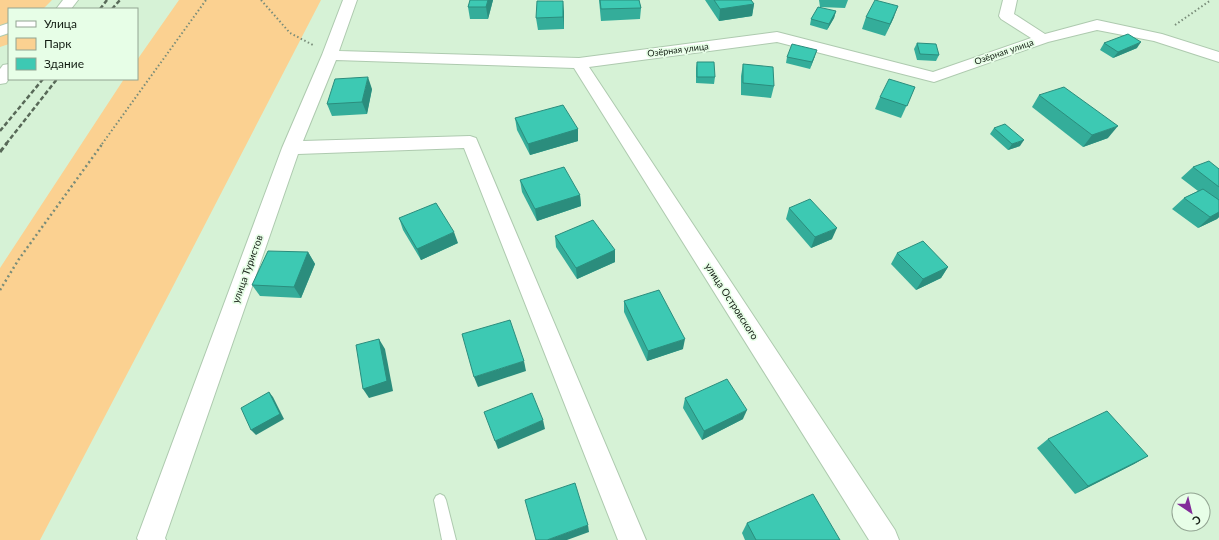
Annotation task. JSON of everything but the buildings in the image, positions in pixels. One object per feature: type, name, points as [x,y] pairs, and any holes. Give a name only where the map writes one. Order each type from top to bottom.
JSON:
[{"type":"street","points":[[64,8],[71,0]]},
{"type":"street","name":"улица Туристов","points":[[152,540],[151,538],[291,148],[330,55],[350,0]]},
{"type":"street","name":"Озёрная улица","points":[[1010,0],[1006,16],[1043,39]]},
{"type":"street","points":[[1043,39],[1097,25],[1157,37],[1219,57]]},
{"type":"street","name":"Озёрная улица","points":[[330,55],[579,62],[777,37],[934,77],[1043,39]]},
{"type":"street","name":"улица Островского","points":[[579,62],[885,540]]},
{"type":"street","points":[[0,79],[8,70]]},
{"type":"street","points":[[291,148],[470,142],[632,540]]},
{"type":"lane","points":[[440,500],[449,540]]},
{"type":"path","points":[[0,290],[19,259],[206,0]]},
{"type":"path","points":[[261,0],[290,33],[330,55]]},
{"type":"path","points":[[1157,37],[1211,0]]},
{"type":"green space","points":[[0,0],[52,0],[44,8],[8,8],[8,44],[0,47]]},
{"type":"green space","points":[[179,0],[321,0],[40,540],[0,540],[0,268],[123,80],[138,80],[138,59]]},
{"type":"railway","points":[[101,8],[107,0]]},
{"type":"railway","points":[[113,8],[120,0]]},
{"type":"railway","points":[[0,131],[42,80]]},
{"type":"railway","points":[[6,144],[56,80]]},
{"type":"railway","points":[[0,152],[7,143]]}]
